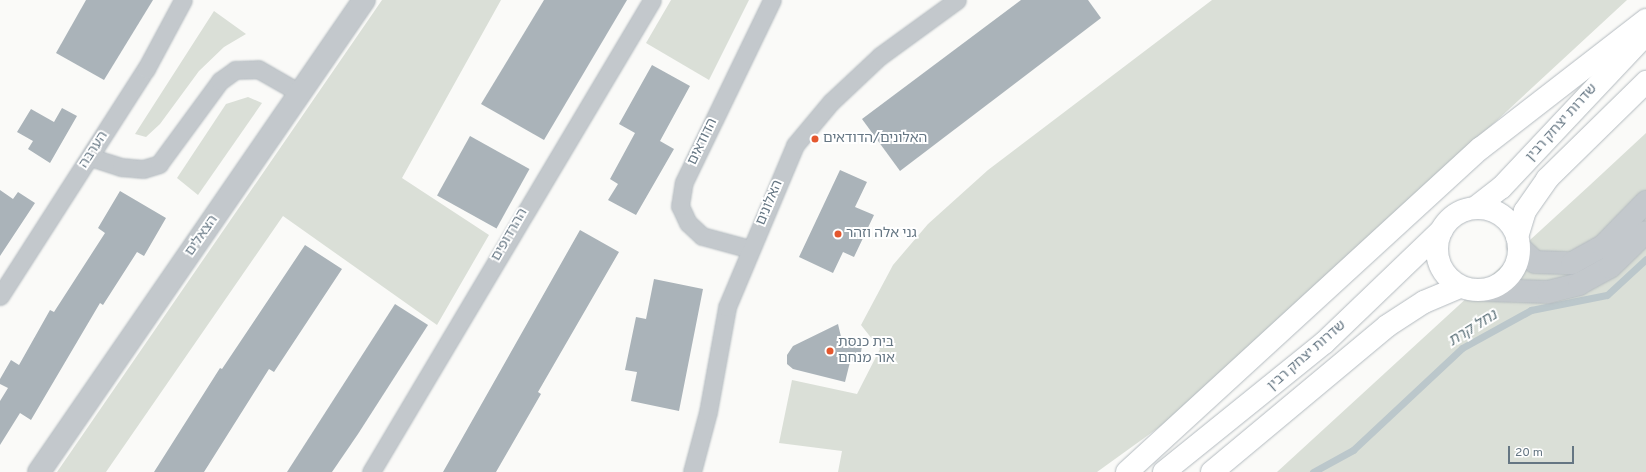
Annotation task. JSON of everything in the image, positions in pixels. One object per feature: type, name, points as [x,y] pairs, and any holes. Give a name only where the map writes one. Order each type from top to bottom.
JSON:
[{"type":"main road","points":[[1127,472],[1481,148],[1646,20]]},
{"type":"main road","name":"שדרות יצחק רבין","points":[[1475,208],[1501,188],[1646,34]]},
{"type":"main road","name":"שדרות יצחק רבין","points":[[1518,241],[1525,211],[1547,179],[1646,82]]},
{"type":"main road","points":[[1475,208],[1501,215],[1518,241],[1516,264],[1509,276],[1487,290],[1460,287],[1450,279],[1437,256],[1442,230],[1456,216],[1475,208]]},
{"type":"main road","name":"שדרות יצחק רבין","points":[[1164,472],[1324,343],[1442,230]]},
{"type":"main road","name":"שדרות יצחק רבין","points":[[1212,472],[1388,326],[1424,302],[1460,287]]},
{"type":"street","name":"הערבה","points":[[0,296],[146,69],[183,0]]},
{"type":"street","name":"הצאלים","points":[[39,472],[364,0]]},
{"type":"street","name":"ההרדופים","points":[[371,472],[652,0]]},
{"type":"street","name":"הדודאים","points":[[750,250],[702,236],[688,223],[680,206],[684,182],[772,0]]},
{"type":"street","name":"האלונים","points":[[692,472],[708,412],[727,307],[795,145],[880,56],[957,0]]},
{"type":"street","points":[[90,156],[121,167],[143,169],[159,164],[220,81],[235,70],[258,69],[300,93]]},
{"type":"street","points":[[1518,241],[1535,262],[1572,264],[1603,246],[1646,202]]},
{"type":"street","points":[[1487,290],[1548,292],[1579,284],[1610,267],[1646,232]]},
{"type":"shaded area","points":[[382,0],[501,0],[402,178],[489,235],[437,325],[283,216],[106,472],[57,472]]},
{"type":"shaded area","points":[[671,0],[749,0],[709,80],[646,43]]},
{"type":"shaded area","points":[[1212,0],[1627,0],[1266,334],[1165,423],[1097,472],[838,472],[842,451],[779,443],[792,380],[857,394],[880,349],[861,325],[893,265],[928,224],[988,170]]},
{"type":"shaded area","points":[[214,11],[246,34],[224,47],[199,71],[160,124],[146,137],[135,134]]},
{"type":"shaded area","points":[[248,97],[262,103],[198,195],[177,178],[226,104]]},
{"type":"shaded area","points":[[1646,133],[1646,472],[1277,472],[1590,185]]},
{"type":"building","points":[[86,0],[153,0],[104,80],[56,53]]},
{"type":"building","points":[[544,0],[627,0],[544,140],[481,104]]},
{"type":"building","points":[[1021,0],[1088,0],[1101,18],[900,171],[862,119]]},
{"type":"building","points":[[652,65],[690,86],[660,141],[674,149],[636,215],[608,200],[618,184],[610,179],[635,133],[619,124]]},
{"type":"building","points":[[62,108],[77,116],[50,163],[28,149],[33,141],[17,132],[31,109],[54,122]]},
{"type":"building","points":[[470,136],[529,169],[497,228],[437,195]]},
{"type":"building","name":"גני אלה וזהר","points":[[840,170],[867,182],[855,207],[874,215],[854,257],[843,252],[833,273],[799,257]]},
{"type":"building","points":[[0,190],[13,199],[18,192],[35,203],[0,256]]},
{"type":"building","points":[[120,191],[166,218],[144,256],[137,252],[103,305],[100,303],[31,420],[20,413],[0,445],[0,401],[8,388],[0,384],[0,379],[11,360],[19,365],[50,310],[54,312],[105,233],[98,228]]},
{"type":"building","points":[[580,230],[619,252],[538,392],[541,394],[496,472],[443,472]]},
{"type":"building","points":[[305,245],[342,269],[274,372],[269,369],[204,472],[154,472],[220,368],[222,369]]},
{"type":"building","points":[[654,279],[703,289],[679,411],[631,401],[637,372],[625,370],[636,317],[646,319]]},
{"type":"building","points":[[395,304],[428,325],[358,434],[332,472],[287,472]]},
{"type":"building","points":[[838,324],[842,341],[852,337],[862,346],[860,358],[850,362],[845,382],[793,369],[787,364],[787,355],[793,346]]},
{"type":"waterway","name":"נחל קרת","points":[[1313,472],[1353,450],[1462,348],[1531,310],[1607,295],[1646,259]]},
{"type":"place","name":"האלונים/הדודאים","points":[[815,139]]},
{"type":"place","name":"גני אלה וזהר","points":[[838,234]]},
{"type":"place","name":"בית כנסת אור מנחם","points":[[830,351]]}]
